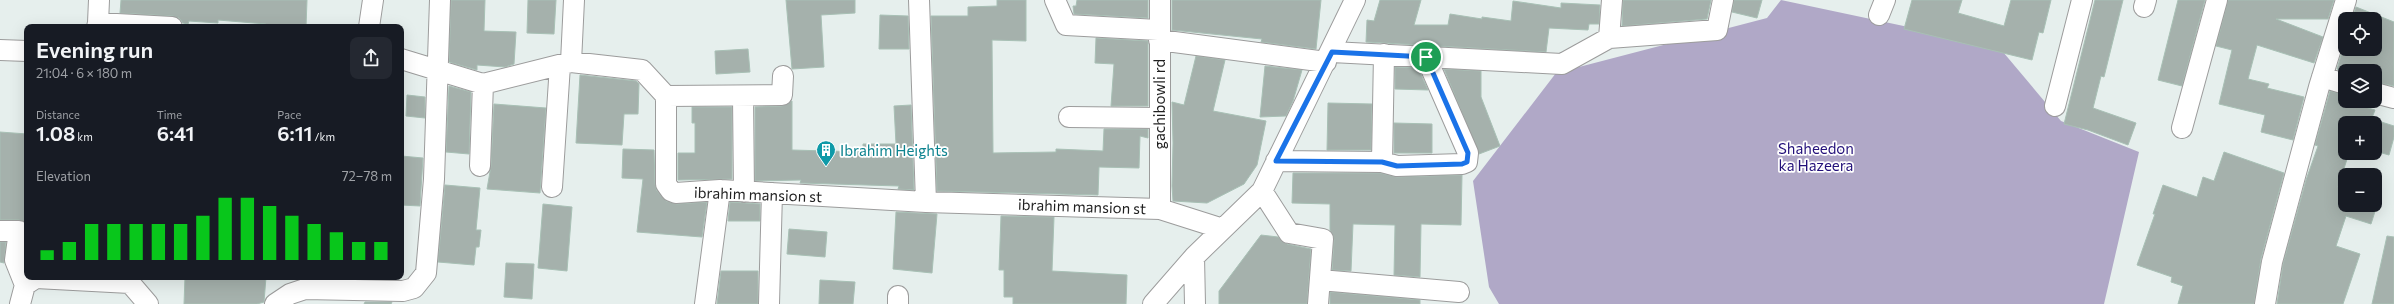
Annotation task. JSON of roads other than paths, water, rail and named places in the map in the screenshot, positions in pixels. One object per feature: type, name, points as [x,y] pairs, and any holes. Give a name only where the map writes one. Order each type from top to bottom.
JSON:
[{"type":"street","points":[[98,24],[100,0]]},
{"type":"street","points":[[369,24],[373,0]]},
{"type":"street","points":[[275,304],[290,294],[305,289],[403,291],[414,288],[426,273],[434,179],[440,0]]},
{"type":"street","points":[[552,188],[565,63],[574,0]]},
{"type":"street","points":[[919,0],[926,202]]},
{"type":"street","points":[[1055,0],[1066,25],[1159,35],[1329,57],[1384,54],[1562,64],[1609,38],[1717,30],[1723,0]]},
{"type":"street","name":"gachibowli rd","points":[[1160,0],[1160,209]]},
{"type":"street","points":[[1153,304],[1194,257],[1262,191],[1329,57],[1355,0]]},
{"type":"street","points":[[1609,38],[1612,0]]},
{"type":"street","points":[[2055,106],[2082,0]]},
{"type":"street","points":[[2182,128],[2217,0]]},
{"type":"street","points":[[2265,304],[2272,262],[2322,77],[2346,0]]},
{"type":"street","points":[[0,50],[24,51]]},
{"type":"street","points":[[1382,162],[1384,54]]},
{"type":"street","points":[[1276,161],[1382,162],[1397,166],[1462,164],[1467,162],[1468,153],[1426,57]]},
{"type":"street","points":[[404,60],[437,72],[483,84],[565,63],[642,70],[666,96],[743,97],[782,95],[783,76]]},
{"type":"street","points":[[2322,77],[2338,82]]},
{"type":"street","points":[[480,166],[483,84]]},
{"type":"street","points":[[2382,95],[2394,98]]},
{"type":"street","name":"ibrahim mansion st","points":[[666,96],[666,184],[668,188],[676,193],[720,190],[926,202],[1160,209],[1223,229]]},
{"type":"street","points":[[743,97],[744,192]]},
{"type":"street","points":[[1069,117],[1159,118]]},
{"type":"street","points":[[705,304],[720,190]]},
{"type":"street","points":[[1262,191],[1289,233],[1323,239],[1318,304]]},
{"type":"street","points":[[769,304],[772,193]]},
{"type":"street","points":[[0,231],[19,231],[14,260],[25,285]]},
{"type":"street","points":[[1194,257],[1195,304]]},
{"type":"street","points":[[20,304],[25,285],[31,280]]},
{"type":"street","points":[[130,280],[148,304]]},
{"type":"street","points":[[1320,280],[1459,292]]},
{"type":"place","name":"Ibrahim Heights","points":[[826,167]]},
{"type":"park label","name":"Shaheedon ka Hazeera","points":[[1816,156]]}]
